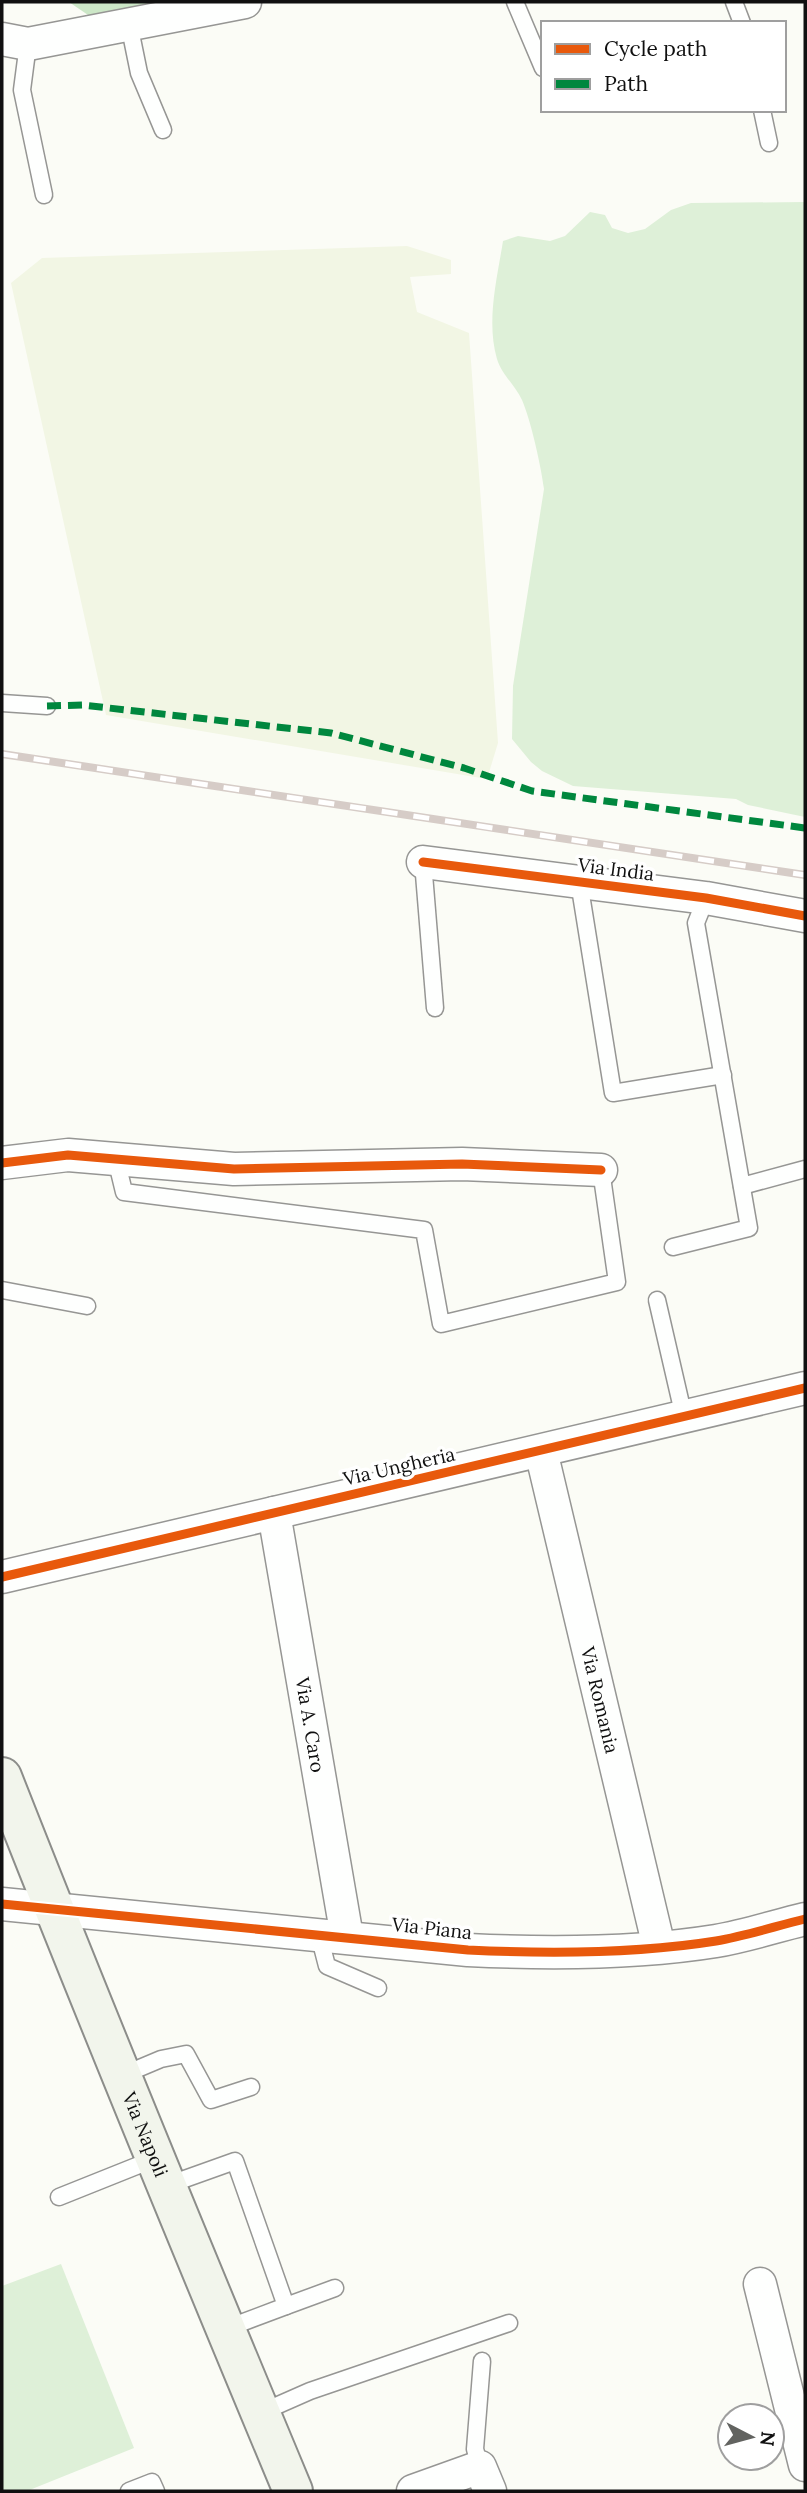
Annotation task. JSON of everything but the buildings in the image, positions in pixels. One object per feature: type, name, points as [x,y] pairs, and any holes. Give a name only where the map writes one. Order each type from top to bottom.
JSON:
[{"type":"main road","name":"Via Napoli","points":[[2,1777],[123,2076],[159,2173],[293,2491]]},
{"type":"street","points":[[15,41],[129,24],[245,2]]},
{"type":"street","name":"Via India","points":[[423,862],[706,898],[805,916]]},
{"type":"street","points":[[2,1163],[68,1155],[233,1169],[462,1164],[601,1170]]},
{"type":"street","name":"Via Ungheria","points":[[2,1577],[805,1388]]},
{"type":"street","name":"Via Romania","points":[[541,1451],[659,1947]]},
{"type":"street","name":"Via A. Caro","points":[[274,1513],[333,1936]]},
{"type":"street","name":"Via Piana","points":[[2,1904],[468,1950],[543,1954],[659,1947],[717,1940],[805,1919]]},
{"type":"street","points":[[760,2284],[805,2465]]},
{"type":"street","points":[[413,2491],[485,2479]]},
{"type":"lane","points":[[516,2],[541,63]]},
{"type":"lane","points":[[734,2],[741,21]]},
{"type":"lane","points":[[129,24],[139,73],[163,131]]},
{"type":"lane","points":[[15,41],[22,90],[44,195]]},
{"type":"lane","points":[[762,112],[769,143]]},
{"type":"lane","points":[[2,703],[47,706]]},
{"type":"lane","points":[[423,862],[435,1008]]},
{"type":"lane","points":[[579,882],[613,1093],[723,1075]]},
{"type":"lane","points":[[673,1247],[749,1228],[696,923],[706,898]]},
{"type":"lane","points":[[116,1159],[124,1192],[424,1230],[441,1324],[617,1282],[601,1170]]},
{"type":"lane","points":[[743,1186],[805,1169]]},
{"type":"lane","points":[[2,1290],[87,1306]]},
{"type":"lane","points":[[657,1300],[684,1417]]},
{"type":"lane","points":[[333,1936],[327,1966],[378,1988]]},
{"type":"lane","points":[[123,2076],[161,2060],[186,2054],[211,2100],[251,2087]]},
{"type":"lane","points":[[59,2197],[159,2173],[235,2161],[286,2306]]},
{"type":"lane","points":[[225,2329],[335,2288]]},
{"type":"lane","points":[[260,2413],[310,2391],[509,2323]]},
{"type":"lane","points":[[482,2361],[475,2449],[485,2479]]},
{"type":"lane","points":[[129,2491],[152,2482],[156,2491]]},
{"type":"green space","points":[[69,2],[174,2],[91,17]]},
{"type":"green space","points":[[805,202],[805,817],[748,805],[736,799],[573,786],[542,771],[512,739],[513,686],[544,489],[525,409],[499,365],[494,345],[492,315],[503,241],[518,236],[550,241],[565,236],[590,212],[605,215],[612,228],[628,233],[645,229],[671,210],[691,203]]},
{"type":"green space","points":[[407,246],[451,260],[451,274],[410,277],[417,312],[469,333],[498,743],[487,779],[106,715],[11,283],[42,258]]},
{"type":"green space","points":[[61,2264],[134,2448],[27,2491],[2,2491],[2,2286]]},
{"type":"railway","points":[[2,754],[805,875]]},
{"type":"marked path","points":[[47,706],[82,705],[331,733],[464,768],[532,791],[805,828]]},
{"type":"cycle path","points":[[423,862],[706,898],[805,916]]},
{"type":"cycle path","points":[[2,1163],[68,1155],[234,1169],[462,1164],[601,1170]]},
{"type":"cycle path","points":[[2,1577],[805,1388]]},
{"type":"cycle path","points":[[2,1904],[468,1950],[530,1952],[624,1951],[685,1945],[716,1941],[805,1919]]}]
